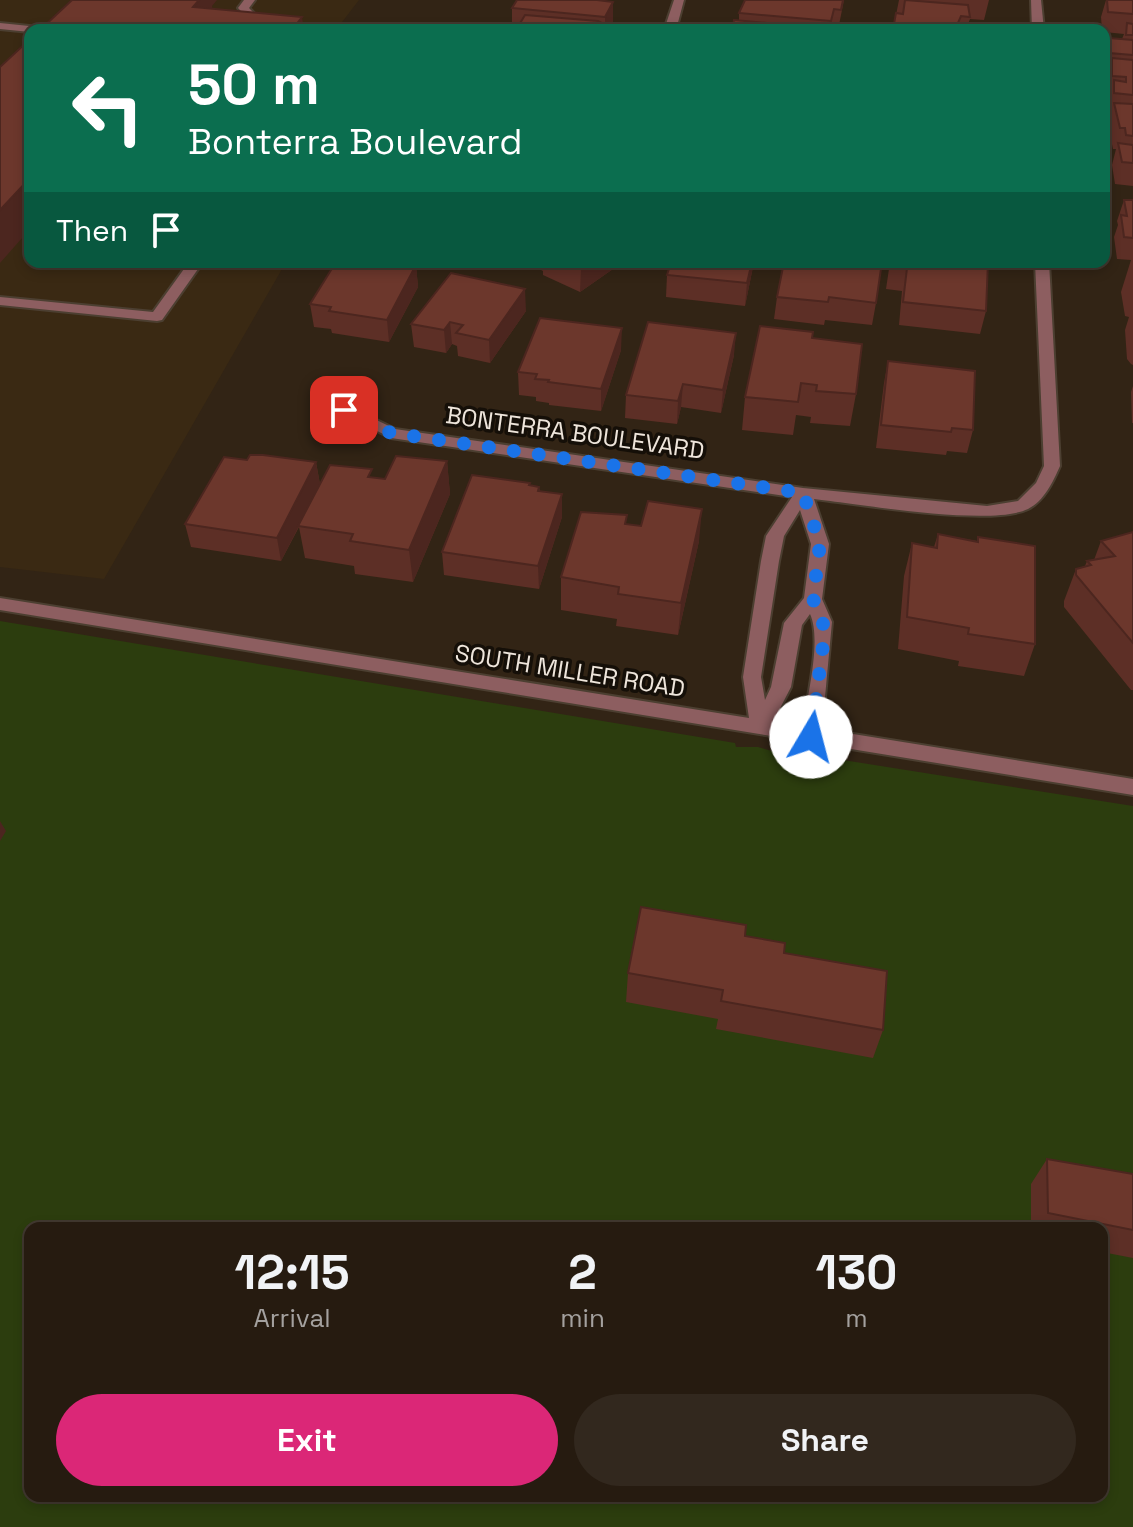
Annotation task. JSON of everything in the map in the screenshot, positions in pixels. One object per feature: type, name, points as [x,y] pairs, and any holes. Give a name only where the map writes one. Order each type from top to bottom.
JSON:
[{"type":"street","points":[[250,0],[243,8],[259,24]]},
{"type":"street","points":[[672,24],[679,0]]},
{"type":"street","points":[[1036,0],[1038,24]]},
{"type":"street","points":[[0,26],[24,28]]},
{"type":"street","points":[[0,301],[157,317],[192,268]]},
{"type":"street","name":"BONTERRA BOULEVARD","points":[[344,410],[391,433],[803,493],[987,512],[1023,505],[1043,486],[1052,466],[1042,268]]},
{"type":"street","points":[[803,493],[820,544],[813,599],[823,622],[811,737]]},
{"type":"street","points":[[760,729],[752,677],[770,561],[775,536],[803,493]]},
{"type":"street","points":[[760,729],[781,687],[793,623],[813,599]]},
{"type":"street","name":"SOUTH MILLER ROAD","points":[[0,604],[1133,787]]},
{"type":"shaded area","points":[[0,0],[359,0],[341,24],[24,24],[24,268],[283,268],[104,579],[0,567]]},
{"type":"green space","points":[[0,621],[735,743],[736,747],[758,747],[779,753],[780,750],[1133,806],[1133,1527],[0,1527]]},
{"type":"building","points":[[72,0],[199,0],[193,7],[302,17],[297,24],[46,24]]},
{"type":"building","points":[[517,0],[613,2],[605,17],[512,8]]},
{"type":"building","points":[[745,0],[843,0],[841,10],[834,9],[831,21],[739,13]]},
{"type":"building","points":[[905,0],[968,5],[970,17],[961,16],[958,23],[967,24],[894,24],[896,13],[903,14]]},
{"type":"building","points":[[1107,0],[1133,0],[1133,14],[1108,12]]},
{"type":"building","points":[[525,15],[602,23],[602,24],[520,24]]},
{"type":"building","points":[[734,20],[780,24],[733,24]]},
{"type":"building","points":[[1127,23],[1133,24],[1133,35],[1126,35]]},
{"type":"building","points":[[1110,38],[1133,40],[1133,55],[1110,53]]},
{"type":"building","points":[[24,45],[24,184],[0,210],[0,67]]},
{"type":"building","points":[[1112,58],[1133,60],[1133,95],[1114,93],[1114,80],[1126,82],[1126,77],[1112,76]]},
{"type":"building","points":[[1114,103],[1133,104],[1133,136],[1126,135],[1125,128],[1120,128]]},
{"type":"building","points":[[1118,143],[1133,145],[1133,163],[1122,162]]},
{"type":"building","points":[[1124,200],[1133,200],[1133,238],[1124,237],[1121,215],[1127,216]]},
{"type":"building","points":[[332,268],[414,268],[387,320],[329,311],[331,307],[310,304]]},
{"type":"building","points":[[669,268],[751,268],[747,283],[667,275]]},
{"type":"building","points":[[783,268],[881,268],[876,303],[829,297],[828,302],[777,297]]},
{"type":"building","points":[[907,268],[988,268],[986,311],[903,302]]},
{"type":"building","points":[[451,273],[525,289],[489,340],[456,333],[463,325],[450,322],[444,330],[411,324]]},
{"type":"building","points":[[540,318],[622,328],[601,389],[548,382],[535,379],[537,374],[518,372]]},
{"type":"building","points":[[648,322],[736,333],[723,390],[683,384],[678,401],[626,395]]},
{"type":"building","points":[[760,326],[813,332],[812,338],[862,344],[856,394],[816,391],[817,385],[801,383],[798,402],[745,397]]},
{"type":"building","points":[[888,361],[975,371],[973,430],[952,428],[951,432],[881,425]]},
{"type":"building","points":[[250,455],[316,462],[277,538],[185,524],[224,457],[247,460]]},
{"type":"building","points":[[396,456],[447,461],[409,550],[350,541],[353,534],[298,526],[330,465],[372,469],[368,477],[385,479]]},
{"type":"building","points":[[472,475],[530,483],[539,487],[538,491],[562,494],[538,566],[442,552]]},
{"type":"building","points":[[648,501],[702,509],[681,603],[618,594],[619,587],[561,577],[581,512],[627,515],[625,524],[641,526]]},
{"type":"building","points":[[1133,532],[1133,643],[1076,575],[1076,569],[1091,565],[1087,561],[1115,556],[1101,541]]},
{"type":"building","points":[[938,534],[978,542],[978,537],[1035,546],[1035,644],[968,634],[969,628],[907,617],[912,543],[937,548]]},
{"type":"building","points":[[641,907],[746,925],[745,936],[785,943],[784,953],[887,971],[883,1030],[721,1001],[723,990],[628,973]]},
{"type":"building","points":[[1047,1159],[1133,1174],[1133,1230],[1108,1225],[1108,1222],[1048,1213]]},
{"type":"route","points":[[344,410],[391,433],[803,493],[820,544],[813,599],[823,622],[817,703],[811,737]]}]
